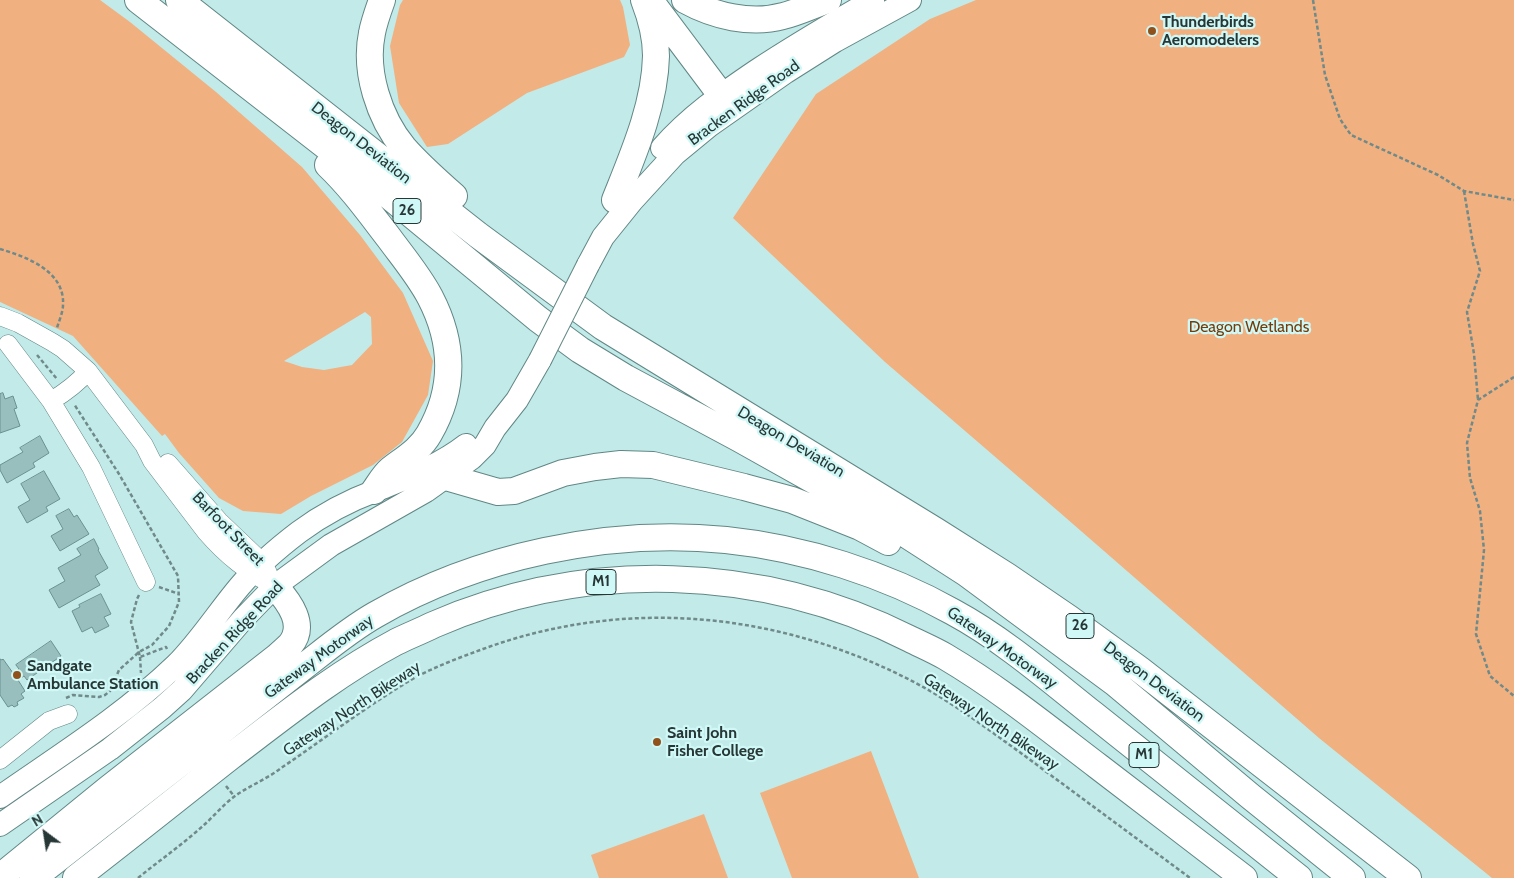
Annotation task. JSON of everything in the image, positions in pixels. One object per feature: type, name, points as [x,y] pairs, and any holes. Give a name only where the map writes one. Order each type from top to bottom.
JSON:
[{"type":"highway","name":"Deagon Deviation","points":[[138,0],[372,182],[538,319],[580,350],[635,383],[738,438],[879,518],[966,573],[1115,683],[1352,878]]},
{"type":"highway","name":"Deagon Deviation","points":[[179,0],[478,235],[603,327],[936,531],[1070,619],[1139,669],[1408,878]]},
{"type":"highway","points":[[382,0],[371,35],[371,75],[382,113],[391,130],[420,165],[524,254],[535,278]]},
{"type":"highway","points":[[674,0],[674,4],[733,98]]},
{"type":"highway","points":[[685,0],[708,12],[721,16],[754,19],[770,19],[783,16],[828,0]]},
{"type":"highway","points":[[644,1],[655,7],[733,98]]},
{"type":"highway","points":[[615,200],[635,147],[654,80],[655,36],[644,1]]},
{"type":"highway","points":[[274,105],[289,132],[314,152],[357,195],[414,272],[430,296],[446,341],[449,364],[447,386],[441,412],[428,437],[404,461],[388,471],[374,491]]},
{"type":"highway","points":[[446,477],[498,492],[514,491],[563,473],[595,467],[620,464],[653,465],[792,500],[860,528],[939,570],[966,573]]},
{"type":"highway","name":"Gateway Motorway","points":[[33,878],[316,656],[368,620],[401,602],[434,586],[482,568],[537,552],[607,541],[670,537],[726,540],[792,551],[853,568],[918,593],[956,613],[1047,677],[1299,878]]},
{"type":"highway","name":"Gateway Motorway","points":[[76,878],[295,707],[343,672],[399,640],[462,612],[515,596],[570,585],[630,579],[679,578],[732,583],[777,591],[832,605],[891,629],[944,656],[1050,729],[1244,878]]},
{"type":"highway","points":[[0,877],[291,644],[296,633],[297,623],[288,601],[275,586]]},
{"type":"main road","name":"Bracken Ridge Road","points":[[0,825],[142,726],[182,690],[243,619],[275,586],[331,545],[394,510],[461,467],[485,445],[495,428],[517,400],[540,360],[603,236],[632,201],[675,154],[709,126],[733,98],[820,30],[873,0]]},
{"type":"main road","name":"Bracken Ridge Road","points":[[603,236],[607,218],[615,200],[624,194],[678,132],[702,110],[733,98],[786,72],[835,41],[910,0]]},
{"type":"main road","name":"Bracken Ridge Road","points":[[0,797],[137,700],[175,665],[209,628],[241,585],[257,568],[299,532],[320,518],[374,491],[437,464],[455,454],[477,436],[495,428]]},
{"type":"street","name":"Barfoot Street","points":[[0,316],[52,342],[88,371],[144,445],[160,454],[219,521],[257,568],[275,586]]},
{"type":"street","points":[[8,344],[51,401],[91,466],[146,582]]},
{"type":"street","points":[[51,401],[80,381],[88,371]]},
{"type":"street","points":[[0,760],[66,707]]},
{"type":"street","points":[[84,738],[90,753],[89,764]]},
{"type":"path","points":[[1313,0],[1325,75],[1340,118],[1351,134],[1438,175],[1464,191],[1514,200]]},
{"type":"path","points":[[1464,191],[1473,244],[1480,271],[1467,312],[1474,354],[1478,400],[1467,443],[1470,478],[1480,511],[1484,550],[1476,634],[1490,676],[1514,696]]},
{"type":"path","points":[[0,249],[21,255],[43,266],[61,287],[63,306],[56,331]]},
{"type":"path","points":[[40,358],[61,383]]},
{"type":"path","points":[[1478,400],[1514,376]]},
{"type":"path","points":[[66,707],[73,695],[90,697],[105,695],[110,691],[119,670],[139,652],[152,645],[169,626],[179,602],[178,576],[119,474],[74,403]]},
{"type":"path","points":[[148,667],[142,674],[139,652],[131,622],[136,599],[146,582],[179,594]]},
{"type":"path","name":"Gateway North Bikeway","points":[[138,878],[202,826],[234,796],[270,776],[417,677],[461,657],[551,628],[632,618],[668,617],[720,621],[767,628],[837,648],[904,676],[946,700],[1190,878]]},
{"type":"path","points":[[140,657],[166,647],[168,649],[161,655]]},
{"type":"path","points":[[224,783],[234,796]]},
{"type":"green space","points":[[0,0],[100,0],[216,92],[302,167],[360,235],[403,293],[433,361],[428,395],[402,442],[373,465],[311,496],[281,514],[243,511],[219,498],[179,453],[165,434],[162,436],[73,336],[0,302]],"holes":[[[365,312],[371,317],[372,344],[352,365],[324,370],[302,367],[284,361]]]},
{"type":"green space","points":[[403,0],[620,0],[630,45],[624,57],[527,93],[448,144],[427,147],[399,103],[390,46],[400,5]]},
{"type":"green space","name":"Deagon Wetlands","points":[[976,0],[1514,0],[1514,878],[1492,878],[1319,738],[885,362],[733,218],[816,94],[930,19]]},
{"type":"green space","points":[[871,751],[919,878],[792,878],[760,793]]},
{"type":"green space","points":[[704,814],[728,878],[599,878],[591,855]]},
{"type":"building","points":[[3,393],[5,399],[13,396],[17,408],[14,409],[20,426],[0,433],[0,394]]},
{"type":"building","points":[[40,436],[49,453],[33,463],[35,467],[7,483],[0,470],[0,465],[23,452],[20,448]]},
{"type":"building","points":[[44,471],[60,499],[46,507],[48,511],[27,523],[18,507],[30,500],[21,484]]},
{"type":"building","points":[[69,509],[74,517],[77,515],[89,534],[60,551],[51,536],[63,529],[56,516]]},
{"type":"building","points":[[94,539],[108,568],[95,576],[100,585],[59,608],[49,590],[65,581],[58,568],[81,555],[77,549]]},
{"type":"building","points":[[101,594],[111,614],[104,617],[109,626],[95,633],[92,627],[82,632],[72,611],[80,607],[79,605]]},
{"type":"building","name":"Sandgate Ambulance Station","points":[[51,641],[61,656],[27,680],[24,676],[18,680],[25,691],[21,694],[24,698],[17,702],[18,705],[8,707],[0,695],[0,659],[3,659],[13,673],[19,669],[16,665]]},
{"type":"place","name":"Thunderbirds Aeromodelers","points":[[1152,31]]},
{"type":"place","name":"Sandgate Ambulance Station","points":[[17,675]]},
{"type":"place","name":"Saint John Fisher College","points":[[657,742]]}]
